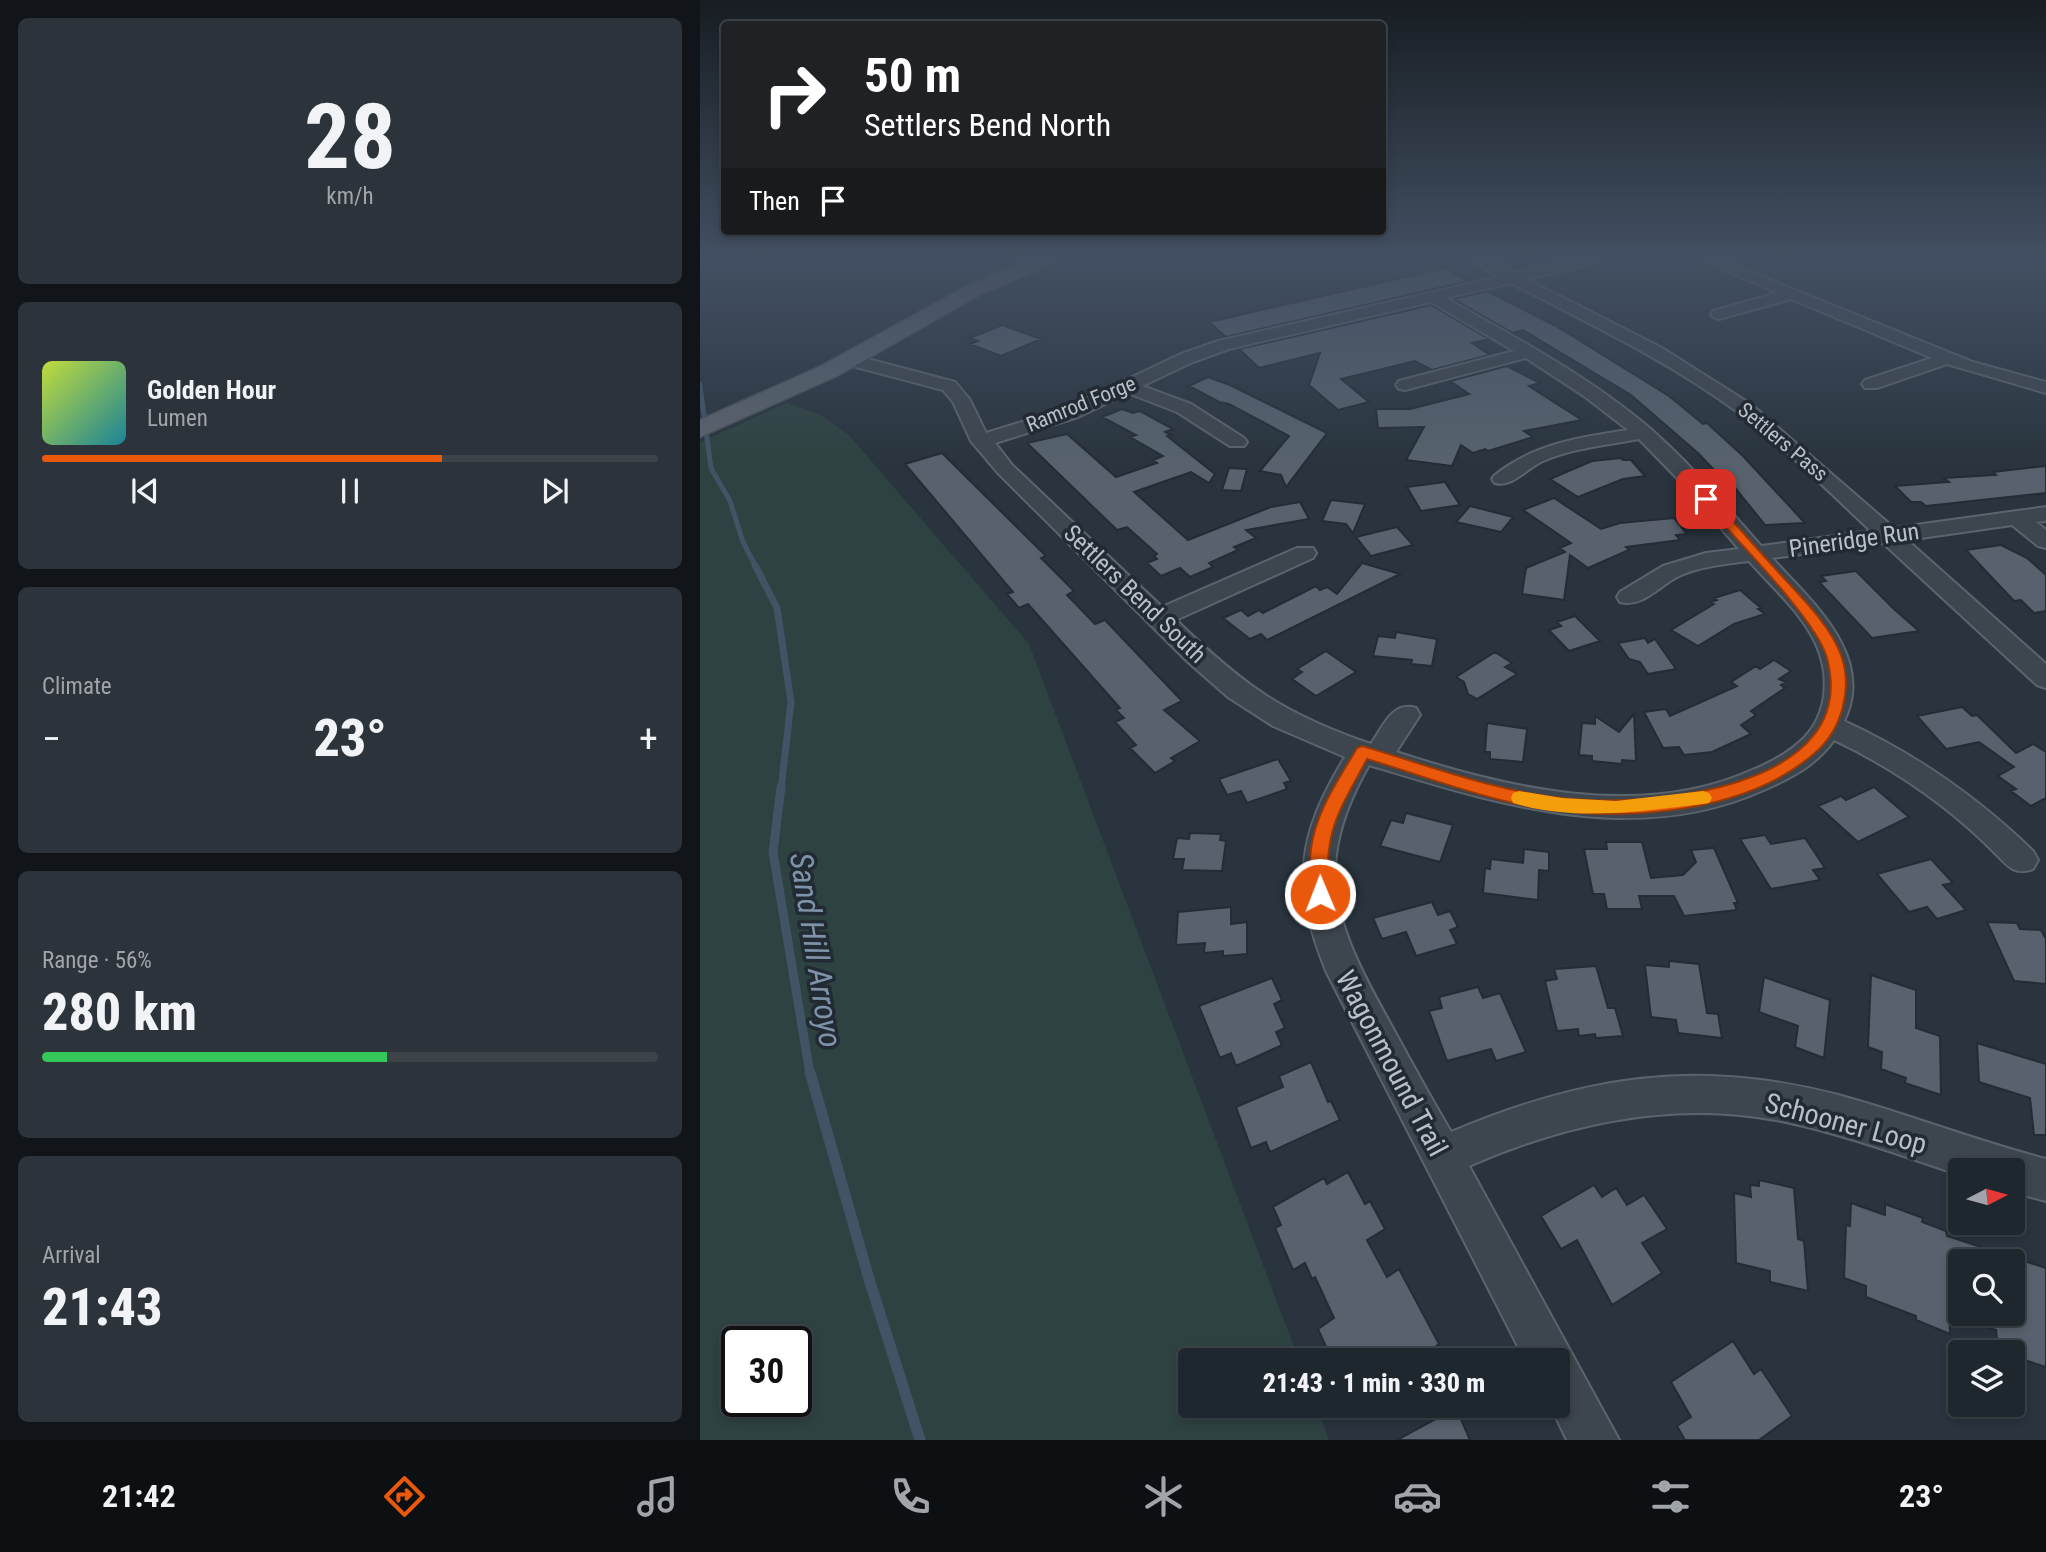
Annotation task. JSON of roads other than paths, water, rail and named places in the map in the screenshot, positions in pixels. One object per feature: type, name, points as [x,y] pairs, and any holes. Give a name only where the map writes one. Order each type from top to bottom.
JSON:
[{"type":"main road","points":[[700,429],[764,401],[890,328]]},
{"type":"main road","points":[[700,415],[798,372],[846,355],[899,328]]},
{"type":"street","name":"Ramrod Forge","points":[[981,440],[1056,418],[1129,387],[1187,358],[1224,345],[1295,328]]},
{"type":"street","points":[[1487,328],[1593,393],[1643,433],[1679,468],[1815,622],[1834,657],[1838,687],[1829,726],[1888,753],[1928,776],[1980,817],[2022,860]]},
{"type":"street","name":"Settlers Pass","points":[[1610,328],[1718,390],[1783,439],[2046,679]]},
{"type":"street","points":[[1875,328],[1996,376],[2046,388]]},
{"type":"street","points":[[1405,386],[1528,352]]},
{"type":"street","name":"Settlers Bend South","points":[[846,355],[862,363],[949,386],[961,400],[981,440],[1005,469],[1225,680],[1250,700],[1304,730],[1472,787],[1536,801],[1588,807],[1645,806],[1707,797],[1761,780],[1791,765],[1807,753],[1829,726]]},
{"type":"street","points":[[1871,384],[1947,358]]},
{"type":"street","points":[[1129,387],[1184,408],[1237,442]]},
{"type":"street","points":[[1502,479],[1518,466],[1549,452],[1643,433]]},
{"type":"street","name":"Pineridge Run","points":[[1629,597],[1682,566],[1754,553],[2046,514]]},
{"type":"street","points":[[2017,518],[2046,541]]},
{"type":"street","points":[[1159,618],[1306,553]]},
{"type":"street","name":"Wagonmound Trail","points":[[1406,715],[1370,754],[1332,808],[1320,849],[1318,872],[1324,918],[1341,967],[1544,1348]]},
{"type":"street","name":"Schooner Loop","points":[[1441,1157],[1515,1125],[1556,1111],[1613,1099],[1685,1093],[1735,1096],[1798,1105],[2046,1180]]},
{"type":"street","points":[[1570,1395],[1594,1440]]},
{"type":"waterway","name":"Sand Hill Arroyo","points":[[700,384],[701,395]]},
{"type":"waterway","name":"Sand Hill Arroyo","points":[[701,393],[711,468],[730,501],[743,542],[756,567]]},
{"type":"waterway","name":"Sand Hill Arroyo","points":[[755,565],[777,608],[791,702],[781,789]]},
{"type":"waterway","name":"Sand Hill Arroyo","points":[[781,787],[773,852],[810,1074]]},
{"type":"waterway","name":"Sand Hill Arroyo","points":[[810,1072],[869,1279],[920,1440]]}]
